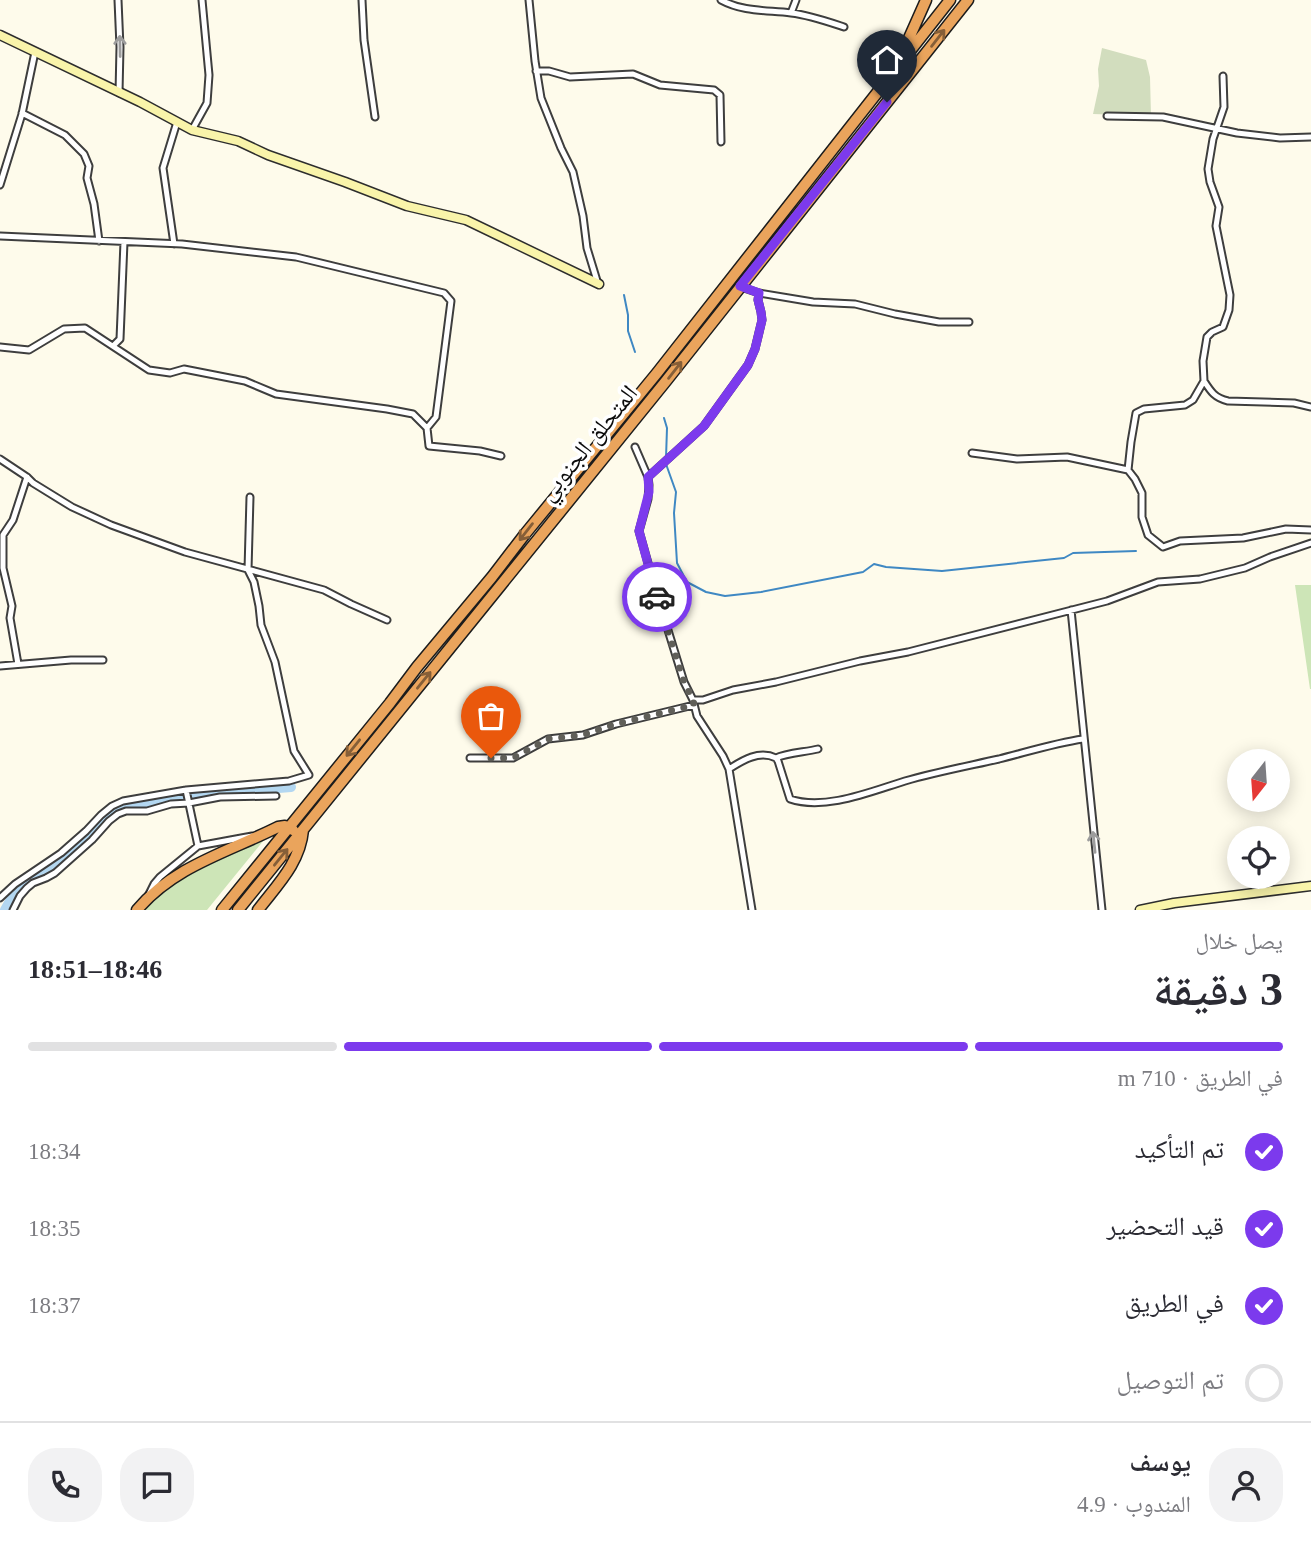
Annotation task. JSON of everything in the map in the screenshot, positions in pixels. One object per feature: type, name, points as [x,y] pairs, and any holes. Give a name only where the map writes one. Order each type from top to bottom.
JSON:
[{"type":"highway","points":[[897,66],[926,0]]},
{"type":"highway","name":"المتحلق الجنوبي","points":[[222,910],[701,318],[950,0]]},
{"type":"highway","name":"المتحلق الجنوبي","points":[[238,910],[666,381],[968,0]]},
{"type":"highway","points":[[137,910],[158,888],[186,869],[278,827],[289,827],[301,833],[300,848],[293,864],[258,910]]},
{"type":"street","points":[[118,0],[120,93]]},
{"type":"street","points":[[192,130],[206,103],[209,75],[202,0]]},
{"type":"street","points":[[362,0],[374,117]]},
{"type":"street","points":[[529,0],[541,98],[573,172],[587,248],[598,284]]},
{"type":"street","points":[[721,0],[746,9],[814,17],[844,27]]},
{"type":"street","points":[[791,13],[796,0]]},
{"type":"street","points":[[0,35],[192,130],[238,141],[268,155],[407,206],[466,220],[598,284]]},
{"type":"street","points":[[0,184],[22,113],[35,52]]},
{"type":"street","points":[[536,71],[549,71],[570,77],[633,74],[660,85],[713,90],[720,95],[721,142]]},
{"type":"street","points":[[1223,76],[1224,107],[1213,139],[1208,173],[1219,207],[1216,226],[1230,302],[1225,324],[1207,337],[1203,361],[1204,381],[1219,399],[1294,403],[1311,407]]},
{"type":"street","points":[[22,113],[65,135],[84,154],[89,166],[88,178],[99,241]]},
{"type":"street","points":[[1107,116],[1163,117],[1270,137],[1311,137]]},
{"type":"street","points":[[174,244],[163,168],[177,122]]},
{"type":"street","points":[[0,236],[174,244],[296,257],[444,293],[451,302],[436,417],[427,428]]},
{"type":"street","points":[[113,346],[120,340],[124,242]]},
{"type":"street","points":[[740,286],[759,293],[813,302],[855,304],[939,322],[969,322]]},
{"type":"street","points":[[648,477],[704,426],[748,365],[762,320],[759,293]]},
{"type":"street","points":[[0,347],[29,349],[64,329],[85,328],[149,370],[170,373],[184,369],[245,381],[276,394],[413,414],[427,428],[429,446],[501,456]]},
{"type":"street","points":[[1128,470],[1136,413],[1144,409],[1185,405],[1193,400],[1204,381]]},
{"type":"street","points":[[635,447],[648,477],[649,492],[639,531],[684,682],[697,716],[729,769],[752,910]]},
{"type":"street","points":[[972,453],[1017,459],[1067,457],[1128,470],[1142,493],[1142,517],[1148,535],[1163,547],[1180,541],[1243,538],[1286,529],[1311,530]]},
{"type":"street","points":[[0,459],[72,507],[111,525],[184,552],[324,590],[387,620]]},
{"type":"street","points":[[18,664],[10,618],[12,606],[3,568],[3,535],[13,520],[27,477]]},
{"type":"street","points":[[0,898],[15,884],[61,853],[112,806],[123,801],[186,790],[289,781],[309,775],[294,751],[275,662],[261,625],[254,582],[248,570],[250,497]]},
{"type":"street","points":[[470,758],[513,758],[548,739],[583,735],[733,690],[908,652],[1107,601],[1158,582],[1200,579],[1245,568],[1311,543]]},
{"type":"street","points":[[1071,610],[1102,910]]},
{"type":"street","points":[[0,666],[103,660]]},
{"type":"street","points":[[729,769],[748,758],[768,755],[778,761],[790,799],[797,802],[831,801],[1083,739]]},
{"type":"street","points":[[776,758],[818,749]]},
{"type":"street","points":[[186,790],[198,846]]},
{"type":"street","points":[[13,910],[27,888],[55,873],[118,814],[220,796],[276,796]]},
{"type":"street","points":[[148,897],[156,880],[198,846],[259,836]]},
{"type":"street","points":[[1140,910],[1174,903],[1311,886]]},
{"type":"green space","points":[[1102,48],[1146,60],[1150,77],[1151,116],[1093,114],[1099,86],[1098,69]]},
{"type":"green space","points":[[1295,585],[1311,585],[1311,689],[1310,689]]},
{"type":"green space","points":[[264,840],[207,910],[143,910],[155,897],[183,876]]},
{"type":"waterway","points":[[624,295],[628,331],[635,352]]},
{"type":"waterway","points":[[664,418],[667,428],[666,458]]},
{"type":"waterway","points":[[666,464],[676,492],[674,513],[677,563],[687,582],[706,592],[725,596],[761,592],[863,572],[874,564],[942,571],[1064,558],[1073,553],[1136,551]]},
{"type":"waterway","points":[[5,910],[23,883],[33,876],[49,871],[118,809],[135,805],[149,806],[223,790],[291,787]]},
{"type":"way so far","points":[[491,758],[513,758],[548,739],[583,735],[694,705],[657,597]]},
{"type":"route","points":[[657,597],[639,531],[648,499],[648,477],[704,426],[751,360],[762,320],[759,293],[740,286],[887,102]]}]
